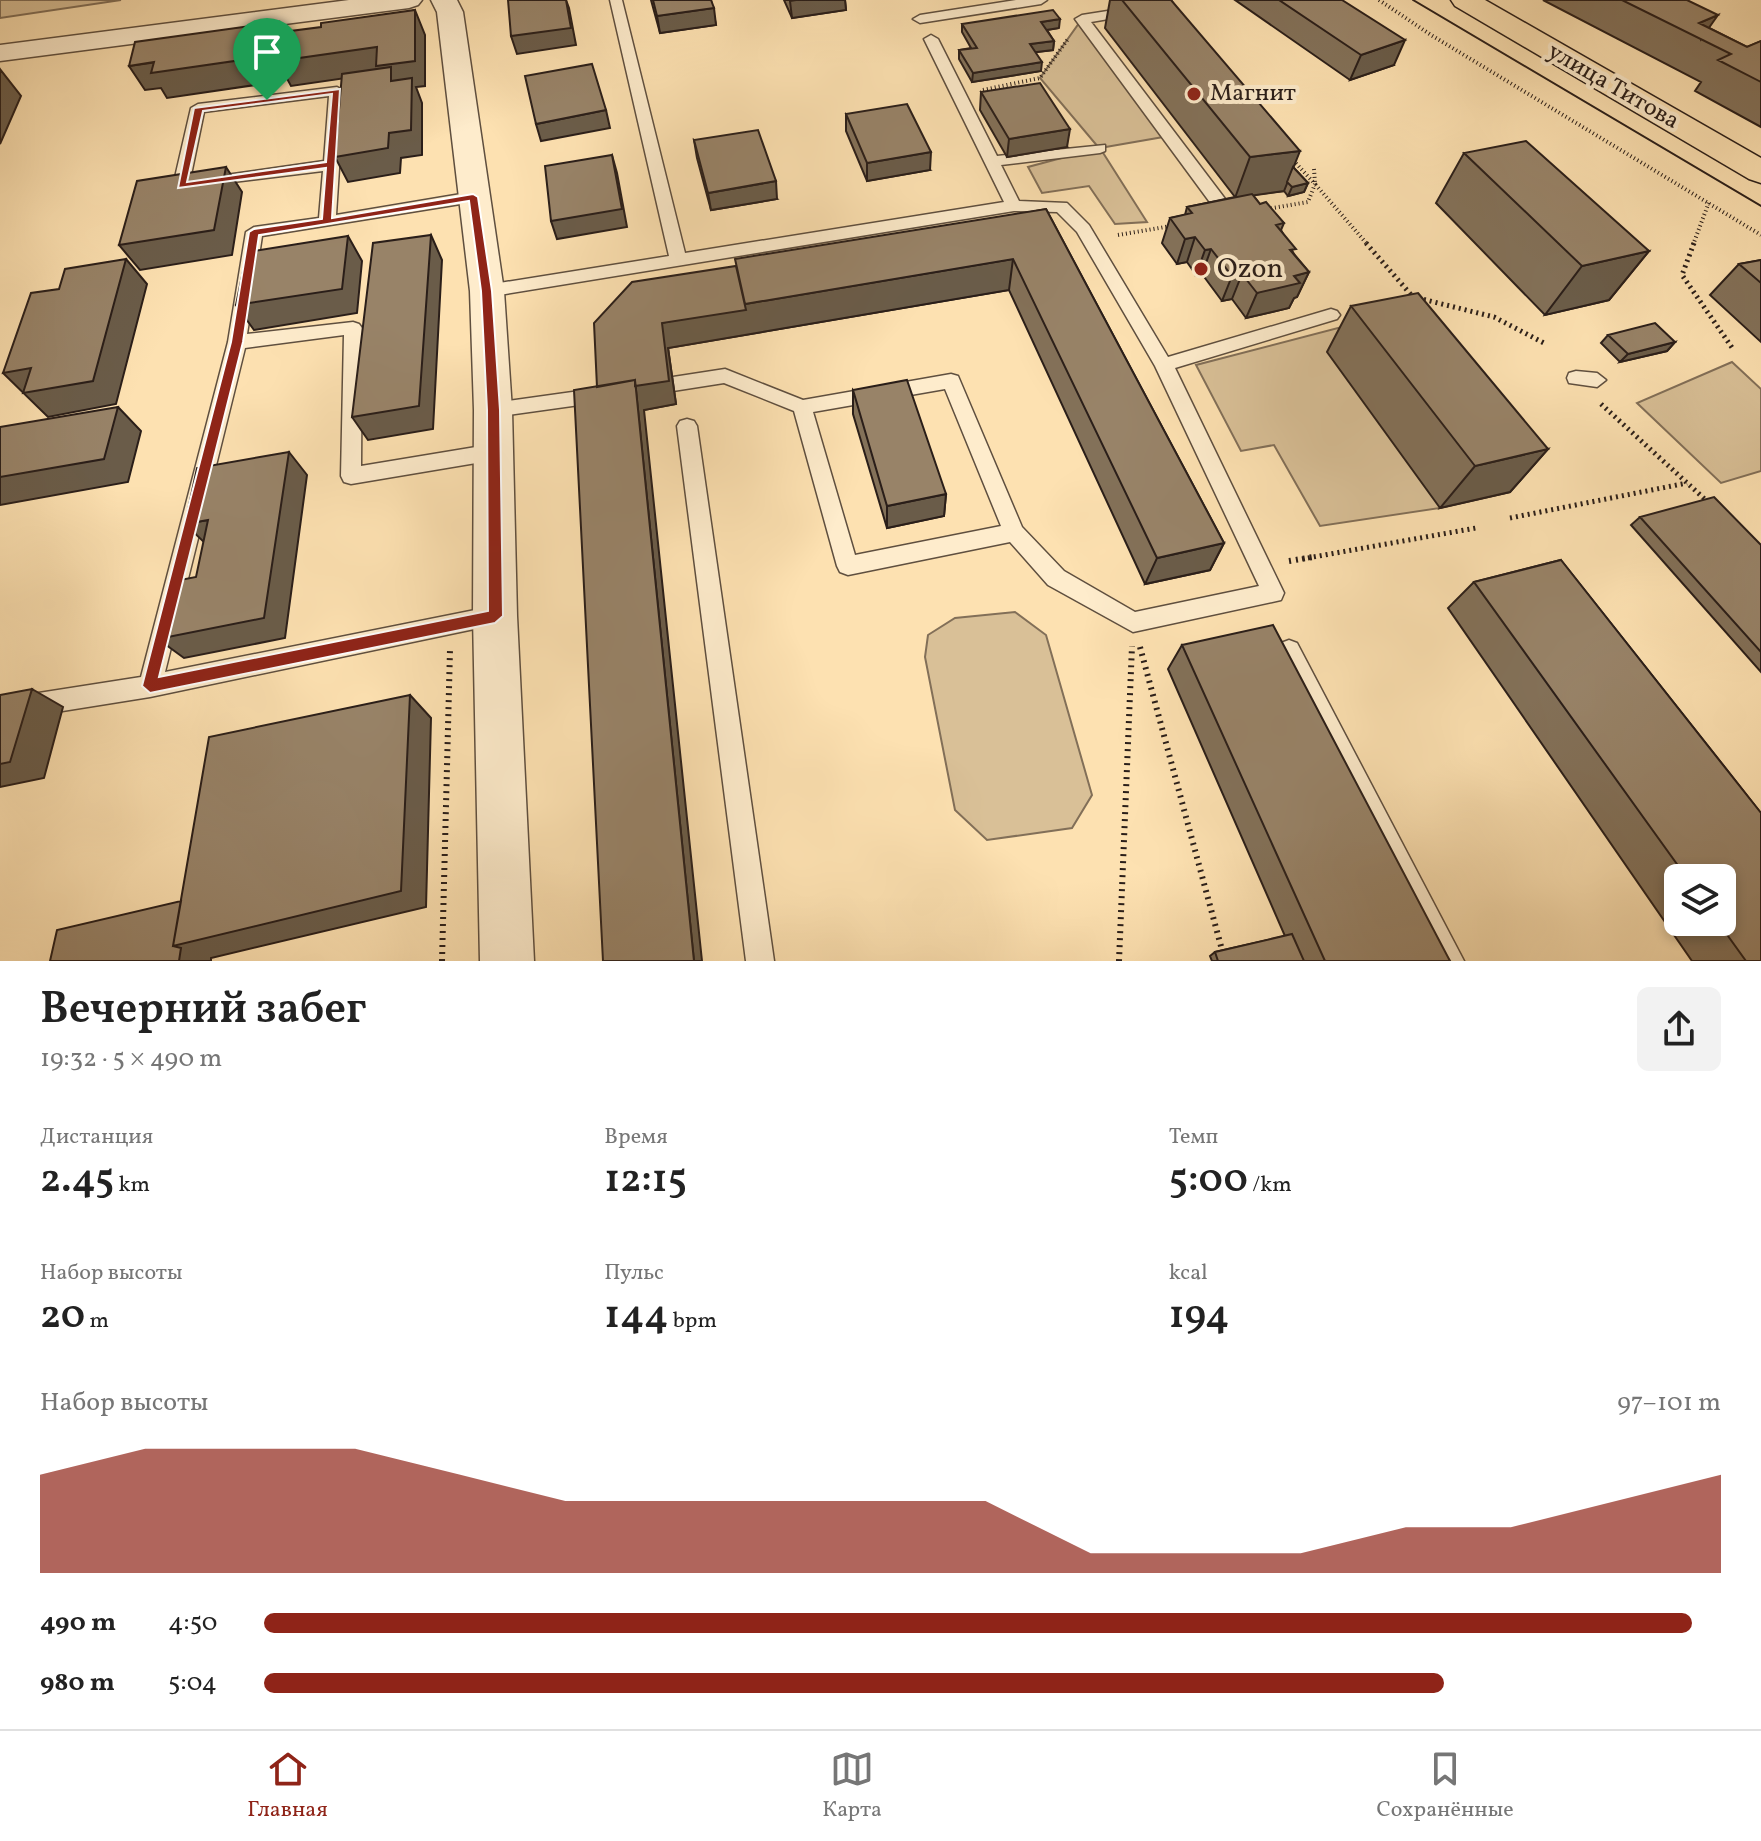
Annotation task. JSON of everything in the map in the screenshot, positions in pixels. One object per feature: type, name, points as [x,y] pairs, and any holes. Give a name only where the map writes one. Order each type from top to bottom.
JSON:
[{"type":"main road","name":"улица Титова","points":[[1465,0],[1761,172]]},
{"type":"street","points":[[0,53],[409,0]]},
{"type":"street","points":[[444,0],[450,12],[487,291],[493,410],[495,616],[507,961]]},
{"type":"lane","points":[[616,0],[678,260]]},
{"type":"lane","points":[[1014,206],[934,37],[917,14],[1041,0]]},
{"type":"lane","points":[[1153,7],[1082,19],[1229,216]]},
{"type":"lane","points":[[327,222],[337,91],[198,108],[181,186],[331,165]]},
{"type":"lane","points":[[994,161],[1100,148]]},
{"type":"lane","points":[[150,686],[237,342],[254,232],[473,197]]},
{"type":"lane","points":[[487,291],[1014,206],[1061,207],[1083,229],[1164,365],[1273,593],[1133,622],[1056,578],[1014,532],[951,381],[802,407],[725,376],[673,384]]},
{"type":"lane","points":[[1164,365],[1331,315]]},
{"type":"lane","points":[[237,342],[353,328],[351,476],[494,452]]},
{"type":"lane","points":[[1576,378],[1597,380]]},
{"type":"lane","points":[[493,410],[605,394]]},
{"type":"lane","points":[[802,407],[848,566],[1014,532]]},
{"type":"lane","points":[[687,426],[760,961]]},
{"type":"lane","points":[[0,710],[150,686],[495,616]]},
{"type":"lane","points":[[1289,650],[1450,961]]},
{"type":"path","points":[[1379,0],[1431,35],[1761,235]]},
{"type":"path","points":[[959,95],[1040,78],[1082,19]]},
{"type":"path","points":[[1314,169],[1315,184],[1413,297]]},
{"type":"path","points":[[1709,202],[1682,275],[1733,349]]},
{"type":"path","points":[[1400,300],[1413,297],[1494,317],[1544,343]]},
{"type":"path","points":[[1601,404],[1719,512]]},
{"type":"path","points":[[1510,518],[1687,483]]},
{"type":"path","points":[[1261,566],[1476,528]]},
{"type":"path","points":[[1119,961],[1133,622]]},
{"type":"path","points":[[1133,622],[1225,961]]},
{"type":"shaded area","points":[[0,0],[121,0],[0,18]]},
{"type":"shaded area","points":[[1082,19],[1169,136],[1100,148],[1147,222],[1115,224],[1089,186],[1042,193],[1028,167],[1099,148],[1040,78]]},
{"type":"shaded area","points":[[1407,310],[1440,508],[1320,526],[1274,445],[1241,451],[1196,365]]},
{"type":"shaded area","points":[[1732,362],[1761,389],[1761,471],[1721,483],[1637,403]]},
{"type":"shaded area","points":[[1015,612],[1046,635],[1092,795],[1072,828],[987,840],[955,810],[925,657],[928,635],[955,618]]},
{"type":"building","points":[[508,0],[566,0],[571,28],[511,36]]},
{"type":"building","points":[[653,0],[711,0],[714,8],[657,16]]},
{"type":"building","points":[[1122,0],[1171,0],[1300,151],[1250,157]]},
{"type":"building","points":[[1279,0],[1342,0],[1405,40],[1361,55]]},
{"type":"building","points":[[1622,0],[1687,0],[1718,15],[1699,23],[1747,47],[1761,41],[1761,82],[1718,60],[1731,54]]},
{"type":"building","points":[[415,10],[415,61],[376,66],[377,47],[278,61],[283,32],[321,27],[321,23]]},
{"type":"building","points":[[1053,10],[1060,19],[1041,22],[1054,41],[1030,44],[1042,62],[973,73],[959,50],[977,48],[962,24]]},
{"type":"building","points":[[279,22],[276,45],[249,49],[248,59],[151,73],[154,62],[129,66],[135,42]]},
{"type":"building","points":[[592,64],[606,110],[536,124],[525,76]]},
{"type":"building","points":[[391,67],[391,81],[412,78],[411,130],[389,133],[388,148],[335,157],[342,74]]},
{"type":"building","points":[[1040,83],[1070,129],[1009,139],[981,92]]},
{"type":"building","points":[[907,104],[931,152],[867,163],[846,114]]},
{"type":"building","points":[[758,130],[776,181],[708,193],[694,140]]},
{"type":"building","points":[[1526,141],[1649,251],[1582,266],[1464,153]]},
{"type":"building","points":[[612,155],[622,209],[551,221],[545,166]]},
{"type":"building","points":[[226,167],[214,230],[119,245],[137,181]]},
{"type":"building","points":[[1293,167],[1308,183],[1292,187],[1287,182]]},
{"type":"building","points":[[1252,194],[1260,204],[1266,202],[1284,223],[1276,225],[1296,249],[1290,250],[1309,272],[1294,276],[1300,283],[1257,293],[1242,274],[1232,276],[1211,249],[1205,250],[1195,237],[1185,239],[1170,218],[1192,213],[1187,207]]},
{"type":"building","points":[[1046,209],[1224,543],[1157,558],[1013,259],[745,304],[735,259]]},
{"type":"building","points":[[431,235],[419,406],[352,417],[373,243]]},
{"type":"building","points":[[348,236],[342,289],[236,305],[247,252]]},
{"type":"building","points":[[126,259],[93,381],[23,393],[31,368],[3,373],[31,293],[59,289],[65,269]]},
{"type":"building","points":[[1761,260],[1761,283],[1739,264]]},
{"type":"building","points":[[736,266],[746,310],[662,323],[669,381],[635,386],[635,380],[597,387],[594,323],[632,282]]},
{"type":"building","points":[[1418,293],[1548,449],[1475,466],[1351,306]]},
{"type":"building","points":[[1655,323],[1675,342],[1628,354],[1608,335]]},
{"type":"building","points":[[635,380],[694,961],[603,961],[574,390]]},
{"type":"building","points":[[907,380],[946,494],[887,506],[853,390]]},
{"type":"building","points":[[118,407],[104,459],[0,477],[0,427]]},
{"type":"building","points":[[289,452],[264,618],[158,639],[170,582],[196,577],[208,520],[185,524],[197,468]]},
{"type":"building","points":[[1714,497],[1761,545],[1761,652],[1640,517]]},
{"type":"building","points":[[1561,560],[1761,813],[1761,961],[1746,961],[1728,936],[1736,936],[1736,864],[1677,864],[1474,582]]},
{"type":"building","points":[[1273,625],[1450,961],[1325,961],[1182,645]]},
{"type":"building","points":[[32,689],[10,762],[0,764],[0,695]]},
{"type":"building","points":[[410,695],[401,891],[173,946],[209,737]]},
{"type":"building","points":[[181,901],[173,946],[181,948],[179,961],[50,961],[57,930]]},
{"type":"building","points":[[1292,934],[1304,961],[1218,961],[1215,952]]},
{"type":"tram line","points":[[1413,0],[1761,206]]},
{"type":"place","name":"Магнит","points":[[1194,94]]},
{"type":"place","name":"Ozon","points":[[1201,269]]},
{"type":"route","points":[[267,100],[198,108],[181,186],[331,165],[327,222],[473,197],[487,291],[493,410],[495,616],[150,686],[237,342],[254,232],[327,222],[337,91],[267,100]]}]
